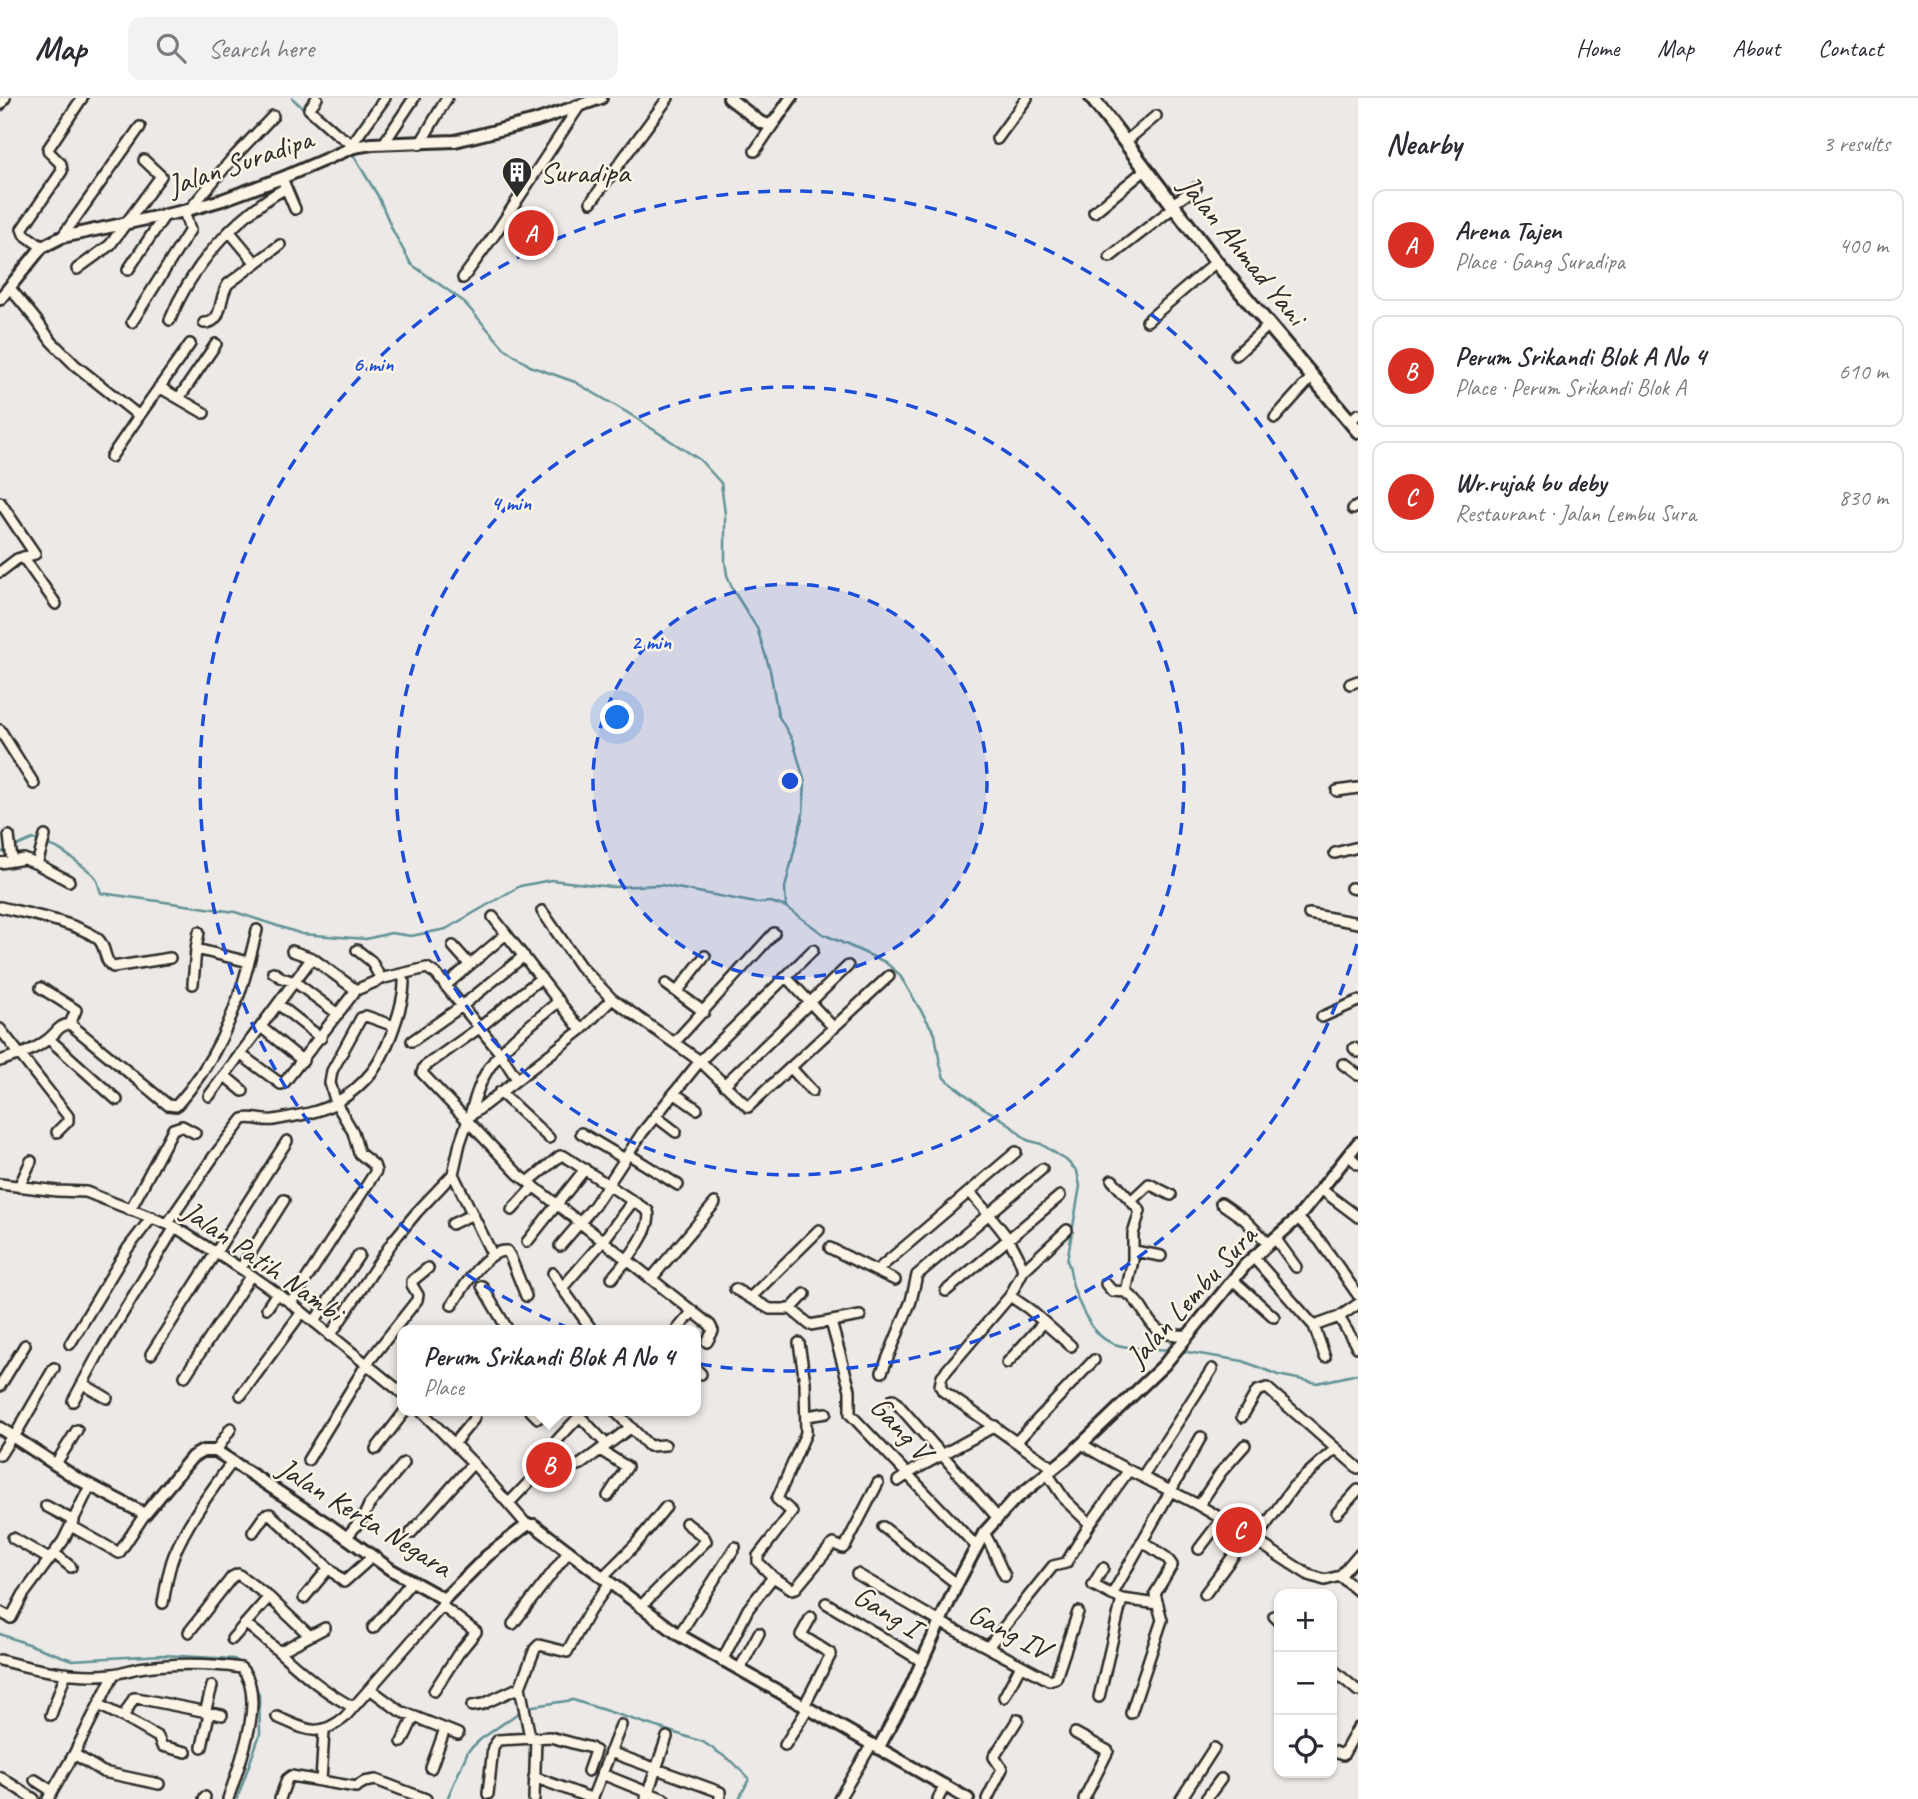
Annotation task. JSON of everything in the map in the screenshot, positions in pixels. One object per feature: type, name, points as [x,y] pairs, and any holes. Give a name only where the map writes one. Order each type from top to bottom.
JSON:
[{"type":"main road","name":"Jalan Ahmad Yani","points":[[1092,98],[1216,262],[1312,377],[1355,422]]},
{"type":"street","points":[[0,106],[5,98]]},
{"type":"street","points":[[42,247],[24,234],[22,229],[62,171],[61,164],[48,149],[82,98]]},
{"type":"street","points":[[317,98],[309,109],[354,145],[384,98]]},
{"type":"street","points":[[384,143],[414,98]]},
{"type":"street","points":[[420,144],[447,98]]},
{"type":"street","name":"Jalan Suradipa","points":[[0,299],[42,247],[62,237],[187,210],[284,183],[354,145],[455,141],[535,121],[601,98]]},
{"type":"street","points":[[591,202],[668,98]]},
{"type":"street","points":[[729,98],[764,124],[769,125],[775,121]]},
{"type":"street","points":[[755,151],[791,98]]},
{"type":"street","points":[[997,139],[1027,98]]},
{"type":"street","points":[[463,278],[580,105]]},
{"type":"street","points":[[132,322],[190,229],[187,210],[273,116]]},
{"type":"street","points":[[1125,142],[1156,116]]},
{"type":"street","points":[[62,237],[140,127]]},
{"type":"street","points":[[77,269],[105,250],[160,176],[144,160]]},
{"type":"street","points":[[1094,212],[1145,170]]},
{"type":"street","points":[[170,320],[175,306],[198,270],[230,232],[284,183],[295,209]]},
{"type":"street","points":[[1110,257],[1196,188]]},
{"type":"street","points":[[128,270],[165,215]]},
{"type":"street","points":[[230,232],[256,262]]},
{"type":"street","points":[[204,323],[214,322],[218,317],[222,292],[228,284],[280,245]]},
{"type":"street","points":[[1147,321],[1216,262]]},
{"type":"street","points":[[10,288],[56,346],[75,365],[139,416]]},
{"type":"street","points":[[1236,355],[1269,325]]},
{"type":"street","points":[[111,457],[190,344]]},
{"type":"street","points":[[179,398],[216,344]]},
{"type":"street","points":[[1275,418],[1312,377]]},
{"type":"street","points":[[159,387],[204,413]]},
{"type":"street","points":[[0,502],[35,554],[23,557],[0,572]]},
{"type":"street","points":[[23,557],[56,604]]},
{"type":"street","points":[[0,730],[34,785]]},
{"type":"street","points":[[1337,791],[1358,788]]},
{"type":"street","points":[[9,836],[12,860]]},
{"type":"street","points":[[37,864],[45,836]]},
{"type":"street","points":[[1335,853],[1358,847]]},
{"type":"street","points":[[0,863],[24,859],[69,881]]},
{"type":"street","points":[[0,907],[62,922],[96,937],[102,945],[107,963],[113,967],[170,958]]},
{"type":"street","points":[[542,911],[580,966],[612,999],[700,1060],[748,1108],[889,976]]},
{"type":"street","points":[[1309,914],[1358,923]]},
{"type":"street","points":[[493,917],[581,1030]]},
{"type":"street","points":[[70,1024],[168,1105],[176,1106],[201,1076],[219,1046],[241,991],[257,930]]},
{"type":"street","points":[[193,984],[199,932]]},
{"type":"street","points":[[675,1042],[774,933]]},
{"type":"street","points":[[445,986],[506,934]]},
{"type":"street","points":[[453,946],[469,964]]},
{"type":"street","points":[[196,950],[249,961]]},
{"type":"street","points":[[357,950],[375,965],[381,979]]},
{"type":"street","points":[[560,1246],[581,1224],[655,1116],[700,1060],[813,950]]},
{"type":"street","points":[[292,951],[312,958],[356,990]]},
{"type":"street","points":[[412,1041],[524,956]]},
{"type":"street","points":[[677,992],[705,956]]},
{"type":"street","points":[[209,1096],[312,958]]},
{"type":"street","points":[[724,1084],[848,966]]},
{"type":"street","points":[[240,1054],[281,1084],[284,1083],[356,990],[381,979],[427,968],[432,970],[480,1028],[517,1079]]},
{"type":"street","points":[[273,972],[295,982],[338,1014]]},
{"type":"street","points":[[786,977],[834,1028]]},
{"type":"street","points":[[541,978],[422,1071],[469,1119],[505,1162],[713,1329],[707,1342]]},
{"type":"street","points":[[73,1401],[172,1225],[214,1156],[243,1119],[268,1121],[336,1103],[371,1073],[394,1026],[404,982]]},
{"type":"street","points":[[666,984],[704,1012]]},
{"type":"street","points":[[0,1061],[22,1055],[49,1039],[58,1028],[70,1024],[76,1010],[41,988]]},
{"type":"street","points":[[469,1119],[581,1030],[612,999]]},
{"type":"street","points":[[330,1336],[393,1241],[453,1174],[480,1084],[500,1053],[559,1001]]},
{"type":"street","points":[[1322,1017],[1358,1001]]},
{"type":"street","points":[[278,1004],[320,1038]]},
{"type":"street","points":[[291,1303],[376,1171],[374,1165],[360,1156],[354,1132],[336,1103],[330,1076],[361,1018],[366,1016],[394,1026]]},
{"type":"street","points":[[261,1027],[303,1061]]},
{"type":"street","points":[[0,1029],[68,1116],[68,1121],[57,1132]]},
{"type":"street","points":[[49,1039],[117,1100]]},
{"type":"street","points":[[1343,1064],[1358,1074]]},
{"type":"street","points":[[791,1068],[813,1091]]},
{"type":"street","points":[[225,1076],[243,1091]]},
{"type":"street","points":[[500,1092],[548,1138]]},
{"type":"street","points":[[674,1093],[697,1109]]},
{"type":"street","points":[[655,1116],[676,1132]]},
{"type":"street","points":[[130,1210],[173,1129],[178,1126],[195,1133]]},
{"type":"street","points":[[582,1133],[678,1185]]},
{"type":"street","points":[[151,1354],[287,1141]]},
{"type":"street","name":"Jalan Lembu Sura","points":[[876,1745],[923,1662],[957,1584],[984,1533],[1013,1501],[1082,1444],[1164,1366],[1253,1257],[1298,1218],[1358,1143]]},
{"type":"street","points":[[876,1271],[1016,1152]]},
{"type":"street","points":[[1348,1155],[1358,1164]]},
{"type":"street","points":[[512,1210],[531,1184],[560,1156],[564,1156],[648,1211],[650,1219],[639,1243],[612,1278]]},
{"type":"street","points":[[19,1187],[31,1161]]},
{"type":"street","points":[[527,1242],[585,1169]]},
{"type":"street","points":[[882,1371],[911,1301],[917,1275],[1042,1169]]},
{"type":"street","points":[[453,1174],[492,1254]]},
{"type":"street","points":[[1112,1180],[1140,1211],[1133,1234],[1126,1292]]},
{"type":"street","name":"Jalan Patih Nambi","points":[[0,1184],[57,1191],[82,1191],[172,1225],[291,1303],[397,1389]]},
{"type":"street","points":[[1131,1201],[1149,1184],[1171,1195]]},
{"type":"street","points":[[1322,1190],[1358,1217]]},
{"type":"street","points":[[970,1192],[1007,1240],[1023,1271]]},
{"type":"street","points":[[946,1291],[1060,1196]]},
{"type":"street","points":[[240,1268],[284,1200]]},
{"type":"street","points":[[562,1287],[603,1241],[633,1201]]},
{"type":"street","points":[[651,1279],[715,1203]]},
{"type":"street","points":[[1221,1203],[1271,1241],[1296,1267]]},
{"type":"street","points":[[452,1224],[473,1213]]},
{"type":"street","points":[[70,1344],[128,1248],[152,1217]]},
{"type":"street","points":[[1298,1218],[1320,1241],[1358,1294]]},
{"type":"street","points":[[750,1298],[819,1230]]},
{"type":"street","points":[[1067,1230],[1023,1271],[1010,1296],[940,1380],[943,1391],[1017,1441],[1050,1471],[1065,1500],[1090,1524]]},
{"type":"street","points":[[830,1248],[895,1279]]},
{"type":"street","points":[[452,1305],[473,1274],[492,1254],[507,1251],[526,1296]]},
{"type":"street","points":[[1133,1251],[1161,1256]]},
{"type":"street","points":[[314,1322],[359,1255]]},
{"type":"street","points":[[1253,1257],[1314,1326],[1325,1357]]},
{"type":"street","points":[[397,1325],[417,1300],[418,1295],[412,1281],[428,1268]]},
{"type":"street","points":[[553,1273],[589,1325]]},
{"type":"street","points":[[186,1376],[251,1275]]},
{"type":"street","points":[[1233,1280],[1274,1317]]},
{"type":"street","points":[[1105,1284],[1112,1291],[1126,1292],[1138,1301],[1148,1320],[1160,1332],[1169,1336],[1187,1337]]},
{"type":"street","points":[[482,1286],[505,1325]]},
{"type":"street","points":[[735,1289],[770,1309],[791,1308],[805,1294]]},
{"type":"street","points":[[267,1308],[277,1293]]},
{"type":"street","points":[[1010,1296],[1071,1346]]},
{"type":"street","points":[[1314,1326],[1339,1317],[1358,1304]]},
{"type":"street","points":[[791,1308],[810,1325],[860,1316]]},
{"type":"street","points":[[681,1325],[693,1311]]},
{"type":"street","points":[[241,1395],[302,1312]]},
{"type":"street","points":[[1339,1317],[1357,1346]]},
{"type":"street","name":"Gang V","points":[[831,1322],[850,1390],[848,1411],[976,1546]]},
{"type":"street","points":[[1007,1363],[1044,1322]]},
{"type":"street","points":[[308,1460],[366,1365],[397,1325]]},
{"type":"street","points":[[799,1343],[807,1416],[804,1440],[776,1499],[792,1512],[757,1560],[773,1577],[792,1589],[796,1588],[831,1546],[845,1547],[878,1483]]},
{"type":"street","points":[[0,1386],[25,1345]]},
{"type":"street","points":[[1017,1441],[1094,1360]]},
{"type":"street","points":[[0,1455],[54,1368]]},
{"type":"street","points":[[1143,1476],[1212,1369]]},
{"type":"street","points":[[83,1384],[107,1398]]},
{"type":"street","points":[[1242,1416],[1257,1391],[1267,1388],[1358,1468]]},
{"type":"street","points":[[893,1399],[998,1517]]},
{"type":"street","points":[[807,1416],[825,1413]]},
{"type":"street","points":[[376,1449],[401,1416]]},
{"type":"street","points":[[426,1416],[474,1463],[527,1525],[537,1527],[679,1635],[968,1799]]},
{"type":"street","points":[[454,1443],[475,1416]]},
{"type":"street","points":[[533,1478],[533,1466],[575,1416]]},
{"type":"street","points":[[577,1416],[604,1448],[627,1467],[608,1496]]},
{"type":"street","points":[[619,1416],[649,1446],[665,1445]]},
{"type":"street","points":[[898,1481],[995,1426]]},
{"type":"street","points":[[0,1428],[90,1486],[145,1514]]},
{"type":"street","points":[[46,1506],[119,1553],[145,1514],[192,1457],[204,1451],[217,1450],[231,1428]]},
{"type":"street","points":[[509,1503],[533,1478],[581,1464],[630,1428]]},
{"type":"street","points":[[55,1465],[77,1430]]},
{"type":"street","points":[[1112,1595],[1201,1437]]},
{"type":"street","points":[[1082,1444],[1115,1465],[1143,1476],[1222,1519],[1308,1575],[1325,1580],[1340,1576],[1358,1555]]},
{"type":"street","points":[[1199,1506],[1222,1472],[1245,1445]]},
{"type":"street","points":[[1205,1594],[1293,1487],[1335,1448]]},
{"type":"street","name":"Jalan Kerta Negara","points":[[217,1450],[443,1603],[496,1548],[527,1525]]},
{"type":"street","points":[[163,1603],[172,1562],[179,1545],[206,1497],[232,1462]]},
{"type":"street","points":[[346,1538],[404,1463]]},
{"type":"street","points":[[411,1533],[474,1463]]},
{"type":"street","points":[[988,1647],[1053,1566],[1066,1563],[1129,1470]]},
{"type":"street","points":[[0,1612],[10,1618],[12,1616],[23,1595],[72,1523],[90,1486]]},
{"type":"street","points":[[1338,1513],[1358,1490]]},
{"type":"street","points":[[534,1799],[533,1738],[520,1688],[535,1649],[539,1645],[568,1651],[606,1581],[666,1507]]},
{"type":"street","points":[[253,1532],[269,1513],[344,1582],[372,1557]]},
{"type":"street","points":[[1199,1549],[1222,1519]]},
{"type":"street","points":[[640,1607],[706,1541],[705,1537],[686,1523]]},
{"type":"street","points":[[883,1527],[957,1584]]},
{"type":"street","points":[[984,1533],[996,1551],[1005,1576]]},
{"type":"street","points":[[13,1538],[71,1567]]},
{"type":"street","points":[[1131,1713],[1162,1620],[1156,1598],[1157,1590],[1172,1562],[1142,1541]]},
{"type":"street","points":[[679,1635],[735,1547]]},
{"type":"street","points":[[513,1624],[569,1551]]},
{"type":"street","points":[[1103,1568],[1093,1585],[1122,1599],[1158,1604]]},
{"type":"street","points":[[304,1598],[328,1569]]},
{"type":"street","points":[[189,1632],[235,1574],[242,1575],[269,1597],[310,1636]]},
{"type":"street","name":"Gang IV","points":[[857,1574],[1049,1680],[1054,1680],[1078,1612]]},
{"type":"street","points":[[1340,1576],[1358,1591]]},
{"type":"street","points":[[722,1661],[751,1604],[773,1577]]},
{"type":"street","points":[[373,1628],[412,1581]]},
{"type":"street","points":[[232,1639],[269,1597]]},
{"type":"street","points":[[1100,1696],[1122,1599]]},
{"type":"street","points":[[277,1717],[300,1727],[324,1731],[344,1718],[443,1603],[476,1632],[434,1691]]},
{"type":"street","name":"Gang I","points":[[826,1603],[923,1662]]},
{"type":"street","points":[[785,1745],[831,1654],[802,1635],[811,1617]]},
{"type":"street","points":[[246,1624],[281,1651],[299,1672],[321,1689],[353,1707]]},
{"type":"street","points":[[281,1651],[325,1628]]},
{"type":"street","points":[[739,1670],[759,1633]]},
{"type":"street","points":[[0,1661],[66,1673],[114,1674],[140,1668],[176,1665],[237,1668],[245,1672],[251,1690],[251,1723],[228,1799]]},
{"type":"street","points":[[1004,1697],[1021,1665]]},
{"type":"street","points":[[51,1715],[66,1673]]},
{"type":"street","points":[[1337,1673],[1358,1691]]},
{"type":"street","points":[[35,1780],[50,1795],[114,1674]]},
{"type":"street","points":[[202,1747],[212,1686]]},
{"type":"street","points":[[472,1706],[520,1688]]},
{"type":"street","points":[[370,1689],[391,1705],[414,1717],[458,1734]]},
{"type":"street","points":[[123,1717],[134,1698],[222,1715]]},
{"type":"street","points":[[99,1705],[158,1737],[162,1746],[186,1752]]},
{"type":"street","points":[[402,1742],[414,1717]]},
{"type":"street","points":[[987,1799],[1002,1769],[993,1757],[1017,1719]]},
{"type":"street","points":[[534,1777],[569,1794],[593,1799],[621,1725]]},
{"type":"street","points":[[431,1768],[445,1728]]},
{"type":"street","points":[[1337,1753],[1343,1755],[1358,1728]]},
{"type":"street","points":[[321,1782],[324,1731]]},
{"type":"street","points":[[1075,1733],[1108,1751],[1084,1799]]},
{"type":"street","points":[[488,1794],[495,1742],[550,1737],[591,1748],[595,1751],[588,1771]]},
{"type":"street","points":[[647,1796],[667,1737]]},
{"type":"street","points":[[839,1799],[876,1745]]},
{"type":"street","points":[[1181,1799],[1214,1748]]},
{"type":"street","points":[[610,1752],[720,1792],[720,1799]]},
{"type":"street","points":[[74,1754],[103,1772],[159,1784]]},
{"type":"street","points":[[602,1774],[647,1796],[664,1799]]},
{"type":"street","points":[[0,1777],[34,1799]]},
{"type":"street","points":[[280,1799],[288,1777],[356,1787],[376,1780],[426,1799]]},
{"type":"street","points":[[1206,1799],[1221,1779]]},
{"type":"street","points":[[938,1799],[945,1785]]},
{"type":"waterway","points":[[292,98],[306,111]]},
{"type":"waterway","points":[[352,153],[378,196],[411,264],[463,301],[505,349],[530,366],[575,382],[628,413],[700,460],[721,483],[727,575],[733,590],[757,628],[770,670],[778,715],[793,741],[805,783],[803,814],[785,888],[786,907],[823,934],[885,962],[899,974],[935,1034],[944,1078],[1027,1140],[1041,1144],[1066,1160],[1077,1171],[1080,1186],[1067,1261],[1083,1311],[1098,1334],[1112,1343],[1133,1348],[1171,1350]]},
{"type":"waterway","points":[[0,853],[33,839],[57,848],[82,866],[95,877],[101,893],[235,912],[302,934],[366,939],[391,933],[411,936],[446,929],[520,886],[551,880],[612,887],[661,885],[756,903],[771,902],[786,907]]},
{"type":"waterway","points":[[1181,1351],[1243,1361],[1278,1375],[1317,1383],[1358,1374]]},
{"type":"waterway","points":[[0,1634],[72,1660],[163,1655],[234,1659],[248,1668],[259,1695],[260,1734],[237,1799]]},
{"type":"waterway","points":[[527,1707],[573,1700],[703,1742],[734,1763],[749,1779],[739,1799]]},
{"type":"waterway","points":[[447,1799],[468,1751],[521,1711]]},
{"type":"place","name":"Suradipa","points":[[517,199]]},
{"type":"place","name":"Arena Tajen","points":[[531,233]]},
{"type":"place","name":"Perum Srikandi Blok A No 4","points":[[549,1465]]},
{"type":"place","name":"Wr.rujak bu deby","points":[[1239,1530]]}]
